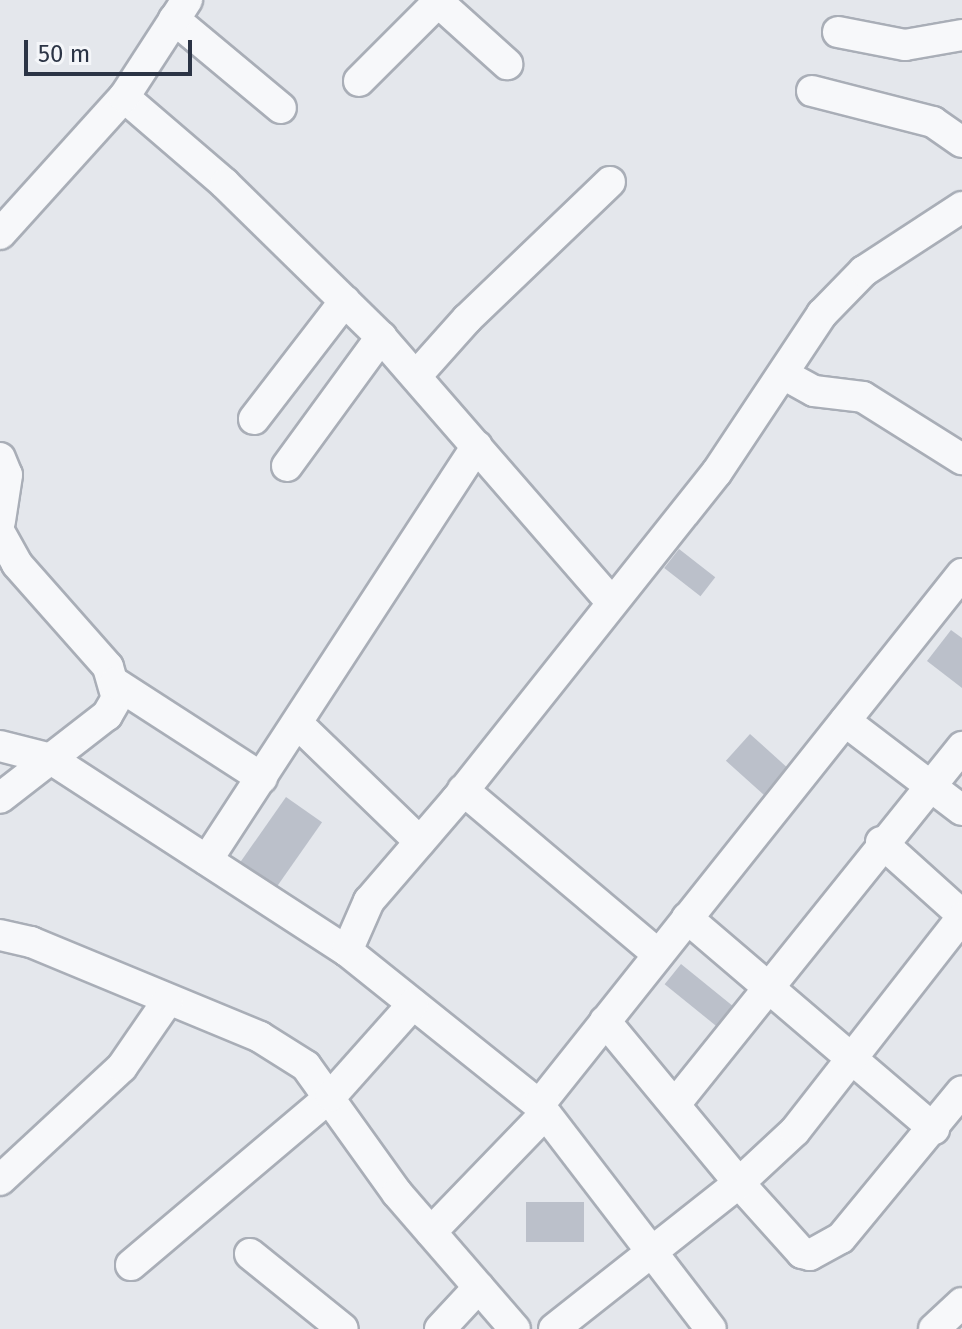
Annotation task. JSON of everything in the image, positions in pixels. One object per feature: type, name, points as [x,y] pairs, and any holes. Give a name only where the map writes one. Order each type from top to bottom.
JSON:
[{"type":"street","points":[[359,81],[437,1],[507,64]]},
{"type":"street","points":[[0,234],[124,97],[180,10],[281,108]]},
{"type":"street","points":[[838,32],[905,45],[962,35]]},
{"type":"street","points":[[812,91],[933,122],[962,142]]},
{"type":"street","points":[[124,97],[225,184],[381,337],[610,600]]},
{"type":"street","points":[[417,375],[467,319],[610,182]]},
{"type":"street","points":[[347,951],[369,901],[463,790],[610,600],[717,472],[822,314],[864,271],[962,207]]},
{"type":"street","points":[[254,419],[345,301]]},
{"type":"street","points":[[287,466],[381,337]]},
{"type":"street","points":[[783,374],[814,391],[863,397],[962,459]]},
{"type":"street","points":[[207,860],[299,725],[477,446]]},
{"type":"street","points":[[0,458],[7,475],[0,521]]},
{"type":"street","points":[[0,533],[17,564],[108,667],[117,698],[107,715],[0,798]]},
{"type":"street","points":[[431,1232],[542,1110],[605,1021],[962,574]]},
{"type":"street","points":[[115,683],[262,778]]},
{"type":"street","points":[[845,721],[962,810]]},
{"type":"street","points":[[299,725],[420,842]]},
{"type":"street","points":[[0,746],[51,759],[347,951],[413,1004],[542,1110],[711,1329]]},
{"type":"street","points":[[676,1103],[881,842],[962,747]]},
{"type":"street","points":[[463,790],[658,954]]},
{"type":"street","points":[[554,1329],[739,1183],[795,1131],[962,916],[881,842]]},
{"type":"street","points":[[687,918],[934,1129]]},
{"type":"street","points":[[0,935],[31,942],[260,1037],[306,1066],[331,1096],[366,1152],[515,1329]]},
{"type":"street","points":[[0,1180],[122,1067],[168,1000]]},
{"type":"street","points":[[131,1265],[331,1096],[413,1004]]},
{"type":"street","points":[[605,1021],[676,1103],[739,1183],[802,1253],[810,1255],[841,1238],[934,1129],[962,1091]]},
{"type":"street","points":[[250,1254],[343,1329]]},
{"type":"street","points":[[440,1329],[479,1287]]},
{"type":"street","points":[[934,1329],[962,1303]]},
{"type":"building","points":[[679,549],[715,577],[700,596],[664,568]]},
{"type":"building","points":[[951,630],[962,638],[962,688],[927,661]]},
{"type":"building","points":[[750,734],[795,774],[770,801],[726,761]]},
{"type":"building","points":[[286,797],[322,822],[276,889],[240,863]]},
{"type":"building","points":[[681,964],[741,1012],[724,1033],[665,984]]},
{"type":"building","points":[[526,1202],[584,1202],[584,1242],[526,1242]]}]
